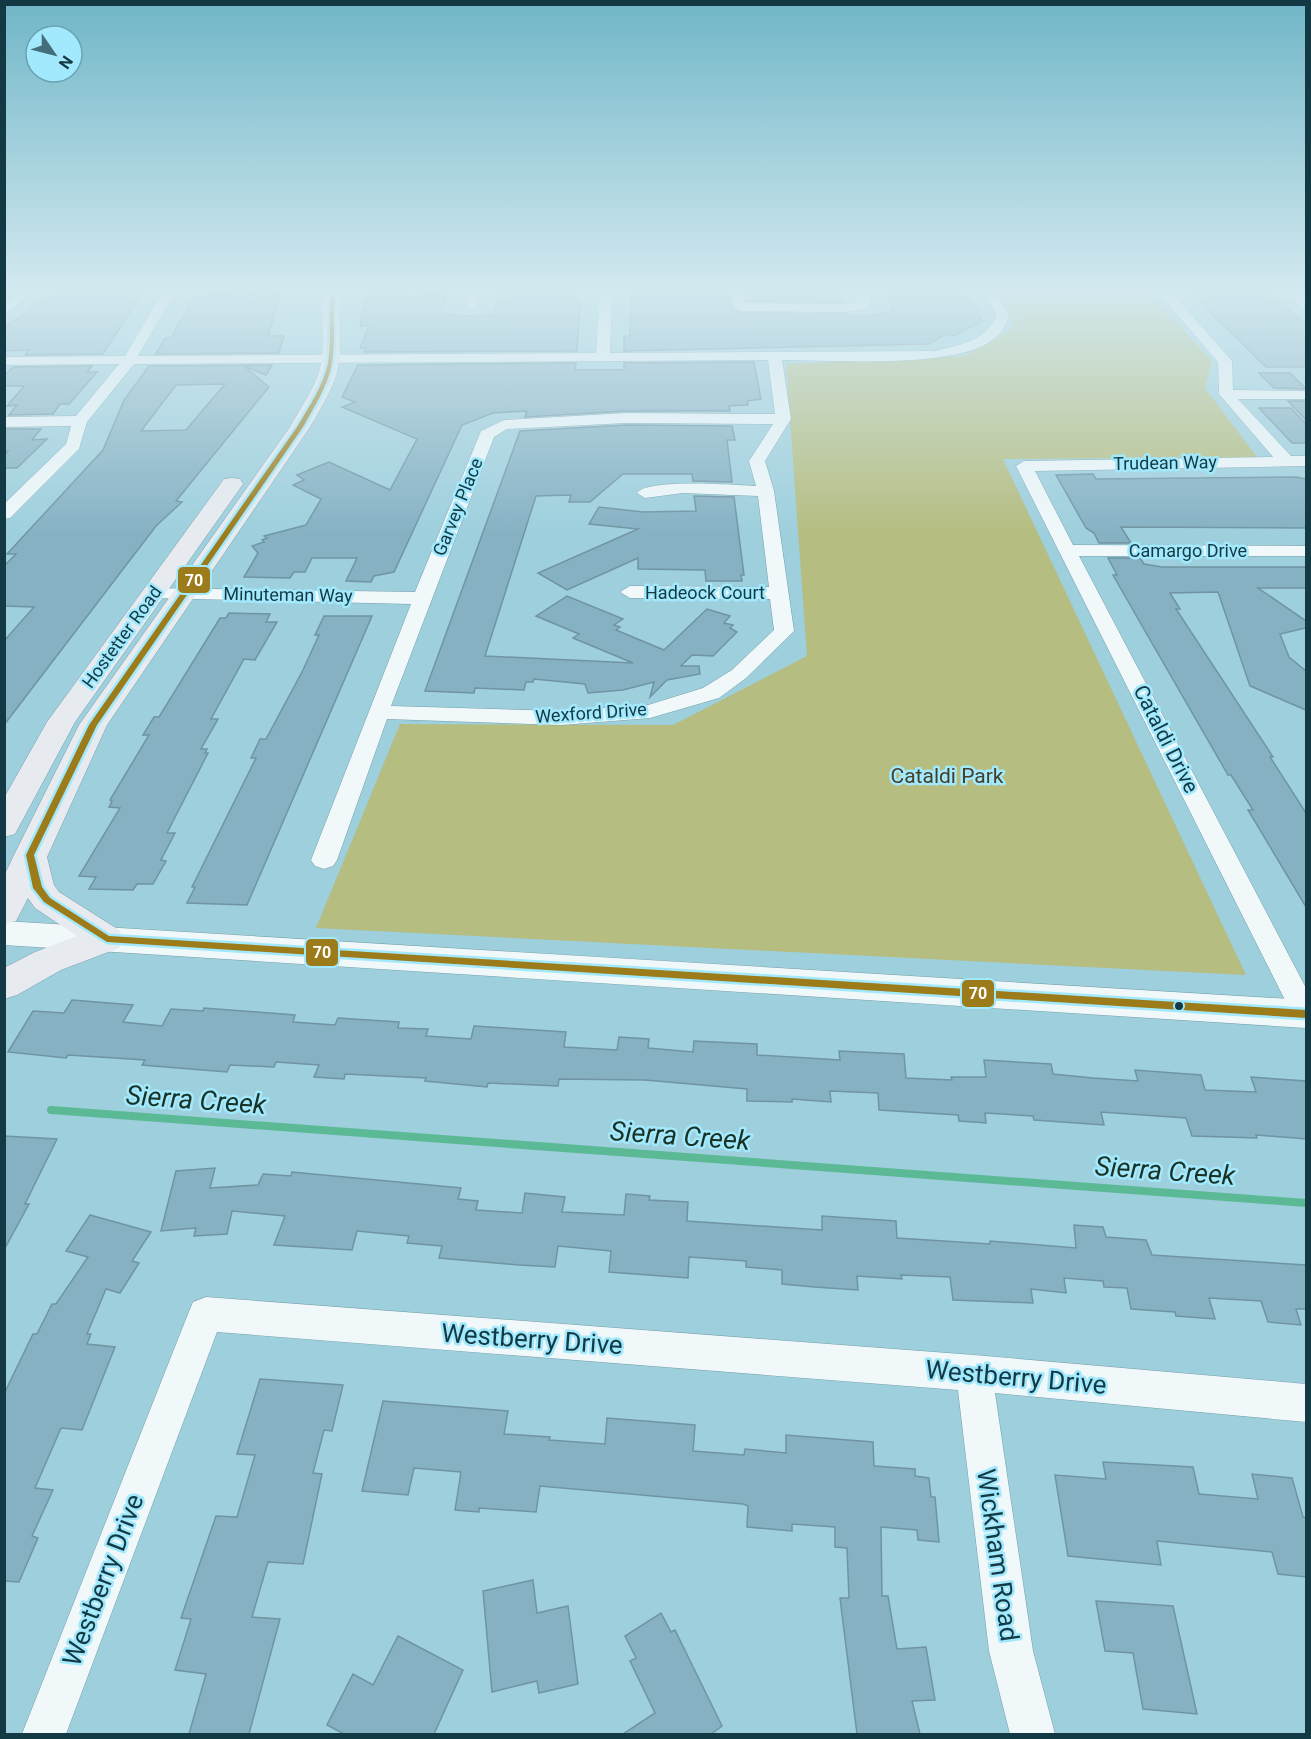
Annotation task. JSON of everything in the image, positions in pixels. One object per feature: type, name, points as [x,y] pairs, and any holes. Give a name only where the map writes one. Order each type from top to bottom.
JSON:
[{"type":"main road","name":"Hostetter Road","points":[[301,382],[308,373]]},
{"type":"main road","name":"Hostetter Road","points":[[4,912],[93,725],[300,427],[322,384],[321,373]]},
{"type":"main road","name":"Hostetter Road","points":[[4,827],[61,722],[242,470]]},
{"type":"main road","points":[[30,855],[38,888],[47,900],[107,939]]},
{"type":"main road","points":[[4,985],[48,961],[107,939]]},
{"type":"street","points":[[7,510],[73,446],[80,421],[119,373]]},
{"type":"street","points":[[777,373],[783,419]]},
{"type":"street","points":[[1225,373],[1226,394],[1286,461]]},
{"type":"street","points":[[1226,394],[1306,395]]},
{"type":"street","name":"Garvey Place","points":[[324,860],[378,712],[487,434],[504,424],[627,418],[783,419]]},
{"type":"street","name":"Wexford Drive","points":[[378,712],[561,718],[650,711],[711,693],[739,674],[784,631],[766,491],[757,461],[783,419]]},
{"type":"street","points":[[4,422],[80,421]]},
{"type":"street","name":"Trudean Way","points":[[1024,466],[1306,461]]},
{"type":"street","name":"Cataldi Drive","points":[[1024,466],[1306,1014]]},
{"type":"street","points":[[645,493],[683,488],[766,491]]},
{"type":"street","name":"Camargo Drive","points":[[1069,550],[1306,551]]},
{"type":"street","name":"Minuteman Way","points":[[154,592],[422,598]]},
{"type":"street","name":"Hadeock Court","points":[[630,592],[780,593]]},
{"type":"street","points":[[4,933],[1306,1014]]},
{"type":"street","name":"Westberry Drive","points":[[44,1734],[206,1314],[974,1373],[1306,1403]]},
{"type":"street","name":"Wickham Road","points":[[974,1373],[1011,1651],[1032,1734]]},
{"type":"green space","name":"Cataldi Park","points":[[787,373],[1209,373],[1205,388],[1257,457],[1003,459],[1246,975],[316,928],[400,724],[673,725],[807,656]]},
{"type":"building","points":[[7,373],[96,373],[69,404],[60,404],[53,414],[9,415],[17,405],[7,406],[24,386],[4,386],[4,376]]},
{"type":"building","points":[[144,373],[253,373],[269,387],[176,501],[182,502],[156,526],[4,725],[4,641],[34,607],[4,606],[4,566],[16,554],[7,554],[103,450],[124,400]],"holes":[[[225,384],[186,430],[141,431],[176,385]]]},
{"type":"building","points":[[354,373],[756,373],[761,399],[747,401],[748,405],[729,406],[730,411],[627,411],[525,417],[527,411],[493,413],[462,425],[394,572],[374,576],[371,582],[346,581],[357,558],[312,558],[305,572],[294,572],[290,578],[244,577],[258,553],[252,546],[264,542],[262,540],[267,538],[264,536],[306,525],[321,499],[293,485],[304,480],[297,475],[329,462],[390,490],[417,439],[342,407],[355,402],[342,397]]},
{"type":"building","points":[[1259,373],[1290,373],[1306,389],[1274,388]]},
{"type":"building","points":[[1288,401],[1306,401],[1306,420]]},
{"type":"building","points":[[1259,408],[1291,408],[1306,424],[1306,443],[1292,443]]},
{"type":"building","points":[[627,425],[732,426],[735,440],[727,440],[732,482],[693,481],[692,474],[623,474],[590,502],[569,502],[571,495],[536,496],[485,656],[633,663],[573,638],[579,634],[536,616],[567,596],[623,619],[614,625],[620,627],[616,630],[664,650],[707,609],[730,616],[724,623],[733,625],[730,628],[737,632],[713,656],[692,655],[681,666],[699,666],[700,674],[667,680],[650,697],[654,682],[623,690],[588,693],[585,684],[534,679],[533,682],[526,682],[524,690],[475,688],[474,693],[425,691],[520,431]]},
{"type":"building","points":[[4,429],[41,429],[32,440],[47,439],[17,468],[4,468],[4,456],[8,451],[4,452]]},
{"type":"building","points":[[1093,474],[1096,479],[1296,477],[1306,479],[1306,528],[1121,527],[1131,543],[1099,543],[1094,533],[1086,528],[1056,475]]},
{"type":"building","points":[[694,496],[734,497],[744,575],[741,575],[742,581],[706,581],[705,570],[638,569],[638,558],[567,590],[538,573],[638,529],[589,524],[599,507],[643,512],[696,511]]},
{"type":"building","points":[[1108,558],[1140,558],[1144,564],[1162,567],[1306,567],[1306,588],[1258,588],[1306,621],[1306,628],[1280,634],[1289,657],[1306,671],[1306,710],[1250,686],[1218,592],[1170,593],[1180,609],[1176,609],[1273,757],[1270,757],[1306,813],[1306,907],[1248,810],[1253,810],[1231,775],[1228,775],[1113,575],[1117,575]]},
{"type":"building","points":[[229,613],[270,614],[266,622],[277,622],[255,660],[244,659],[211,719],[218,719],[201,749],[207,749],[205,753],[208,753],[167,833],[175,833],[161,860],[166,861],[153,884],[137,884],[133,890],[89,889],[96,877],[79,876],[120,808],[109,807],[112,801],[110,800],[149,735],[143,735],[154,717],[159,717],[220,618],[226,618]]},
{"type":"building","points":[[324,616],[372,616],[247,905],[187,903],[195,887],[192,887],[256,758],[251,758],[260,739],[266,739],[303,670],[319,635],[315,635]]},
{"type":"building","points":[[72,1000],[133,1005],[123,1022],[162,1026],[171,1009],[203,1011],[204,1008],[295,1015],[293,1022],[335,1025],[338,1018],[399,1022],[398,1028],[428,1029],[426,1036],[471,1039],[474,1026],[566,1032],[564,1047],[617,1050],[619,1037],[649,1039],[648,1048],[693,1052],[694,1041],[757,1044],[757,1055],[840,1060],[839,1051],[904,1054],[906,1078],[952,1080],[951,1077],[986,1077],[984,1060],[1051,1064],[1053,1074],[1093,1078],[1138,1081],[1135,1070],[1201,1075],[1205,1090],[1256,1092],[1251,1077],[1306,1081],[1306,1139],[1256,1135],[1257,1138],[1192,1136],[1186,1118],[1101,1112],[1104,1125],[1034,1120],[1033,1116],[985,1113],[986,1123],[959,1121],[958,1115],[879,1110],[878,1093],[830,1091],[831,1102],[792,1099],[792,1102],[747,1101],[747,1089],[645,1080],[559,1079],[558,1086],[488,1083],[487,1087],[425,1081],[426,1078],[345,1074],[344,1079],[314,1077],[319,1065],[276,1062],[274,1067],[230,1065],[227,1072],[142,1065],[145,1060],[68,1055],[66,1058],[8,1052],[33,1011],[64,1013]]},
{"type":"building","points":[[4,1136],[57,1139],[25,1204],[29,1204],[4,1250]]},
{"type":"building","points":[[215,1168],[210,1188],[258,1185],[263,1174],[291,1176],[292,1172],[461,1188],[458,1199],[478,1201],[476,1210],[522,1213],[525,1193],[565,1197],[562,1212],[624,1215],[626,1194],[650,1196],[649,1200],[688,1202],[687,1221],[822,1230],[822,1216],[896,1221],[897,1238],[990,1244],[990,1241],[1076,1248],[1074,1225],[1103,1227],[1106,1237],[1146,1240],[1152,1255],[1306,1265],[1306,1309],[1296,1309],[1301,1325],[1268,1322],[1261,1301],[1209,1298],[1215,1319],[1176,1316],[1175,1312],[1131,1309],[1127,1288],[1104,1287],[1103,1281],[1064,1278],[1066,1293],[1031,1289],[1033,1303],[953,1300],[950,1277],[901,1275],[902,1279],[857,1276],[858,1290],[814,1287],[782,1284],[782,1270],[746,1267],[746,1261],[689,1257],[688,1278],[609,1272],[611,1251],[558,1246],[555,1267],[519,1265],[439,1258],[442,1246],[407,1243],[409,1236],[357,1231],[352,1250],[274,1245],[285,1216],[232,1211],[227,1234],[194,1236],[196,1228],[161,1231],[176,1171]]},
{"type":"building","points":[[90,1215],[151,1232],[132,1261],[139,1263],[120,1293],[106,1289],[87,1334],[91,1334],[87,1344],[115,1347],[82,1430],[61,1428],[35,1488],[53,1490],[32,1536],[38,1538],[19,1582],[4,1581],[4,1394],[33,1334],[37,1334],[52,1304],[56,1304],[88,1257],[66,1251]]},
{"type":"building","points":[[260,1379],[343,1385],[332,1431],[324,1430],[313,1473],[322,1474],[303,1564],[268,1562],[252,1617],[280,1619],[249,1734],[189,1734],[206,1674],[175,1670],[191,1619],[181,1618],[216,1516],[237,1517],[255,1455],[237,1454]]},
{"type":"building","points":[[383,1401],[508,1411],[504,1434],[550,1437],[549,1440],[605,1444],[607,1418],[695,1425],[693,1451],[744,1455],[745,1449],[786,1453],[786,1435],[873,1442],[874,1466],[915,1469],[915,1476],[929,1478],[931,1497],[935,1497],[939,1542],[918,1540],[917,1530],[881,1527],[882,1596],[888,1596],[897,1649],[926,1647],[935,1700],[912,1701],[920,1734],[857,1734],[840,1598],[849,1598],[847,1548],[835,1547],[835,1527],[792,1524],[792,1531],[747,1527],[748,1506],[743,1504],[540,1486],[536,1512],[479,1508],[479,1512],[455,1510],[461,1472],[414,1468],[408,1495],[362,1491]]},
{"type":"building","points":[[1103,1462],[1193,1467],[1199,1494],[1258,1499],[1252,1474],[1292,1478],[1303,1517],[1306,1518],[1306,1577],[1278,1574],[1272,1552],[1157,1541],[1161,1565],[1068,1556],[1055,1475],[1106,1479]]},
{"type":"building","points":[[533,1580],[537,1613],[568,1606],[578,1684],[539,1693],[537,1681],[492,1692],[483,1591]]},
{"type":"building","points":[[1096,1601],[1173,1606],[1197,1714],[1143,1709],[1133,1653],[1105,1651]]},
{"type":"building","points":[[661,1613],[671,1632],[675,1630],[722,1726],[711,1734],[623,1734],[655,1713],[630,1661],[636,1658],[625,1636]]},
{"type":"building","points":[[398,1636],[463,1670],[434,1734],[344,1734],[327,1725],[353,1674],[373,1685]]},
{"type":"waterway","name":"Sierra Creek","points":[[51,1110],[1306,1203]]},
{"type":"transit line","name":"70","points":[[327,373],[318,396],[300,427],[93,725],[30,855],[38,888],[47,900],[107,939],[1306,1014]]}]
